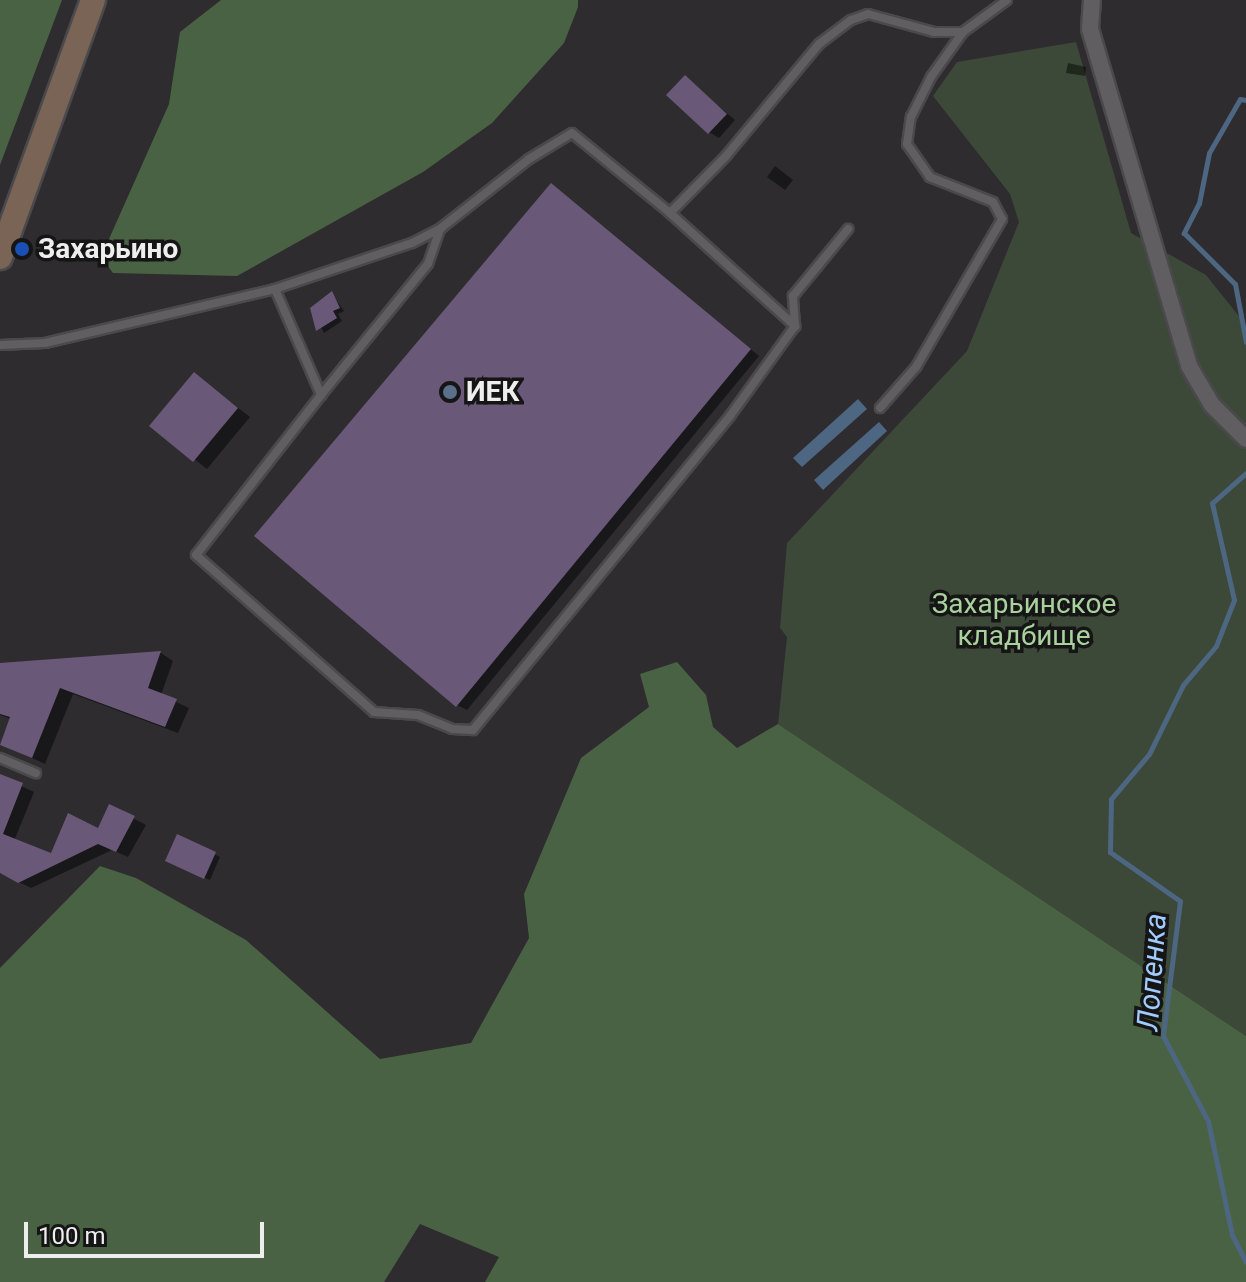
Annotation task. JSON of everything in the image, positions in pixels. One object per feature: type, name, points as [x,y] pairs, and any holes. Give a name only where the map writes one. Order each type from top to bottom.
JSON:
[{"type":"main road","points":[[0,257],[93,0]]},
{"type":"street","points":[[1092,0],[1090,29],[1189,366],[1212,405],[1246,439]]},
{"type":"lane","points":[[880,408],[916,367],[1002,219],[993,202],[930,177],[907,144],[911,117],[931,77],[963,32],[1007,0]]},
{"type":"lane","points":[[670,213],[726,156],[819,44],[851,20],[868,14],[934,32],[963,32]]},
{"type":"lane","points":[[0,345],[45,343],[275,289],[441,228],[529,159],[572,133],[670,213],[795,326]]},
{"type":"lane","points":[[441,228],[428,264],[196,555],[374,712],[418,715],[452,729],[473,730],[730,416],[795,326],[793,296],[848,229]]},
{"type":"lane","points":[[275,289],[321,395]]},
{"type":"lane","points":[[0,758],[36,773]]},
{"type":"green space","points":[[0,0],[62,0],[0,165]]},
{"type":"green space","points":[[221,0],[578,0],[578,7],[564,43],[492,123],[423,172],[237,276],[113,273],[101,257],[169,104],[180,32]]},
{"type":"green space","name":"Захарьинское кладбище","points":[[1076,42],[1131,233],[1206,275],[1246,325],[1246,1036],[778,724],[787,637],[780,628],[787,543],[967,351],[1019,222],[1010,194],[933,96],[957,62]]},
{"type":"green space","points":[[677,662],[706,695],[713,727],[737,748],[778,724],[1246,1036],[1246,1282],[485,1282],[499,1257],[420,1224],[384,1282],[0,1282],[0,968],[100,866],[136,878],[246,940],[380,1059],[471,1043],[529,938],[524,894],[581,758],[649,707],[640,674]]},
{"type":"water","points":[[858,399],[867,409],[802,467],[793,458]]},
{"type":"water","points":[[879,422],[887,431],[823,490],[814,480]]},
{"type":"building","points":[[685,75],[727,114],[708,134],[666,95]]},
{"type":"building","points":[[551,183],[751,349],[456,707],[254,536]]},
{"type":"building","points":[[332,291],[340,308],[333,311],[337,318],[316,331],[310,308]]},
{"type":"building","points":[[194,372],[238,408],[193,462],[149,426]]},
{"type":"building","points":[[161,651],[148,688],[177,699],[165,727],[60,688],[32,758],[0,745],[10,717],[0,714],[0,663]]},
{"type":"building","points":[[0,774],[23,783],[3,834],[51,853],[68,813],[98,828],[109,804],[135,816],[116,852],[98,844],[18,883],[0,873]]},
{"type":"building","points":[[177,834],[216,852],[204,879],[165,861]]},
{"type":"waterway","name":"Лопенка","points":[[1246,100],[1240,99],[1209,153],[1199,203],[1184,233],[1235,284],[1246,342]]},
{"type":"waterway","name":"Лопенка","points":[[1246,473],[1212,503],[1234,600],[1216,646],[1183,685],[1149,754],[1111,799],[1110,852],[1180,901],[1163,1036],[1208,1121],[1232,1235],[1246,1262]]},
{"type":"place","name":"Захарьино","points":[[22,249]]},
{"type":"place","name":"ИЕК","points":[[450,392]]}]
